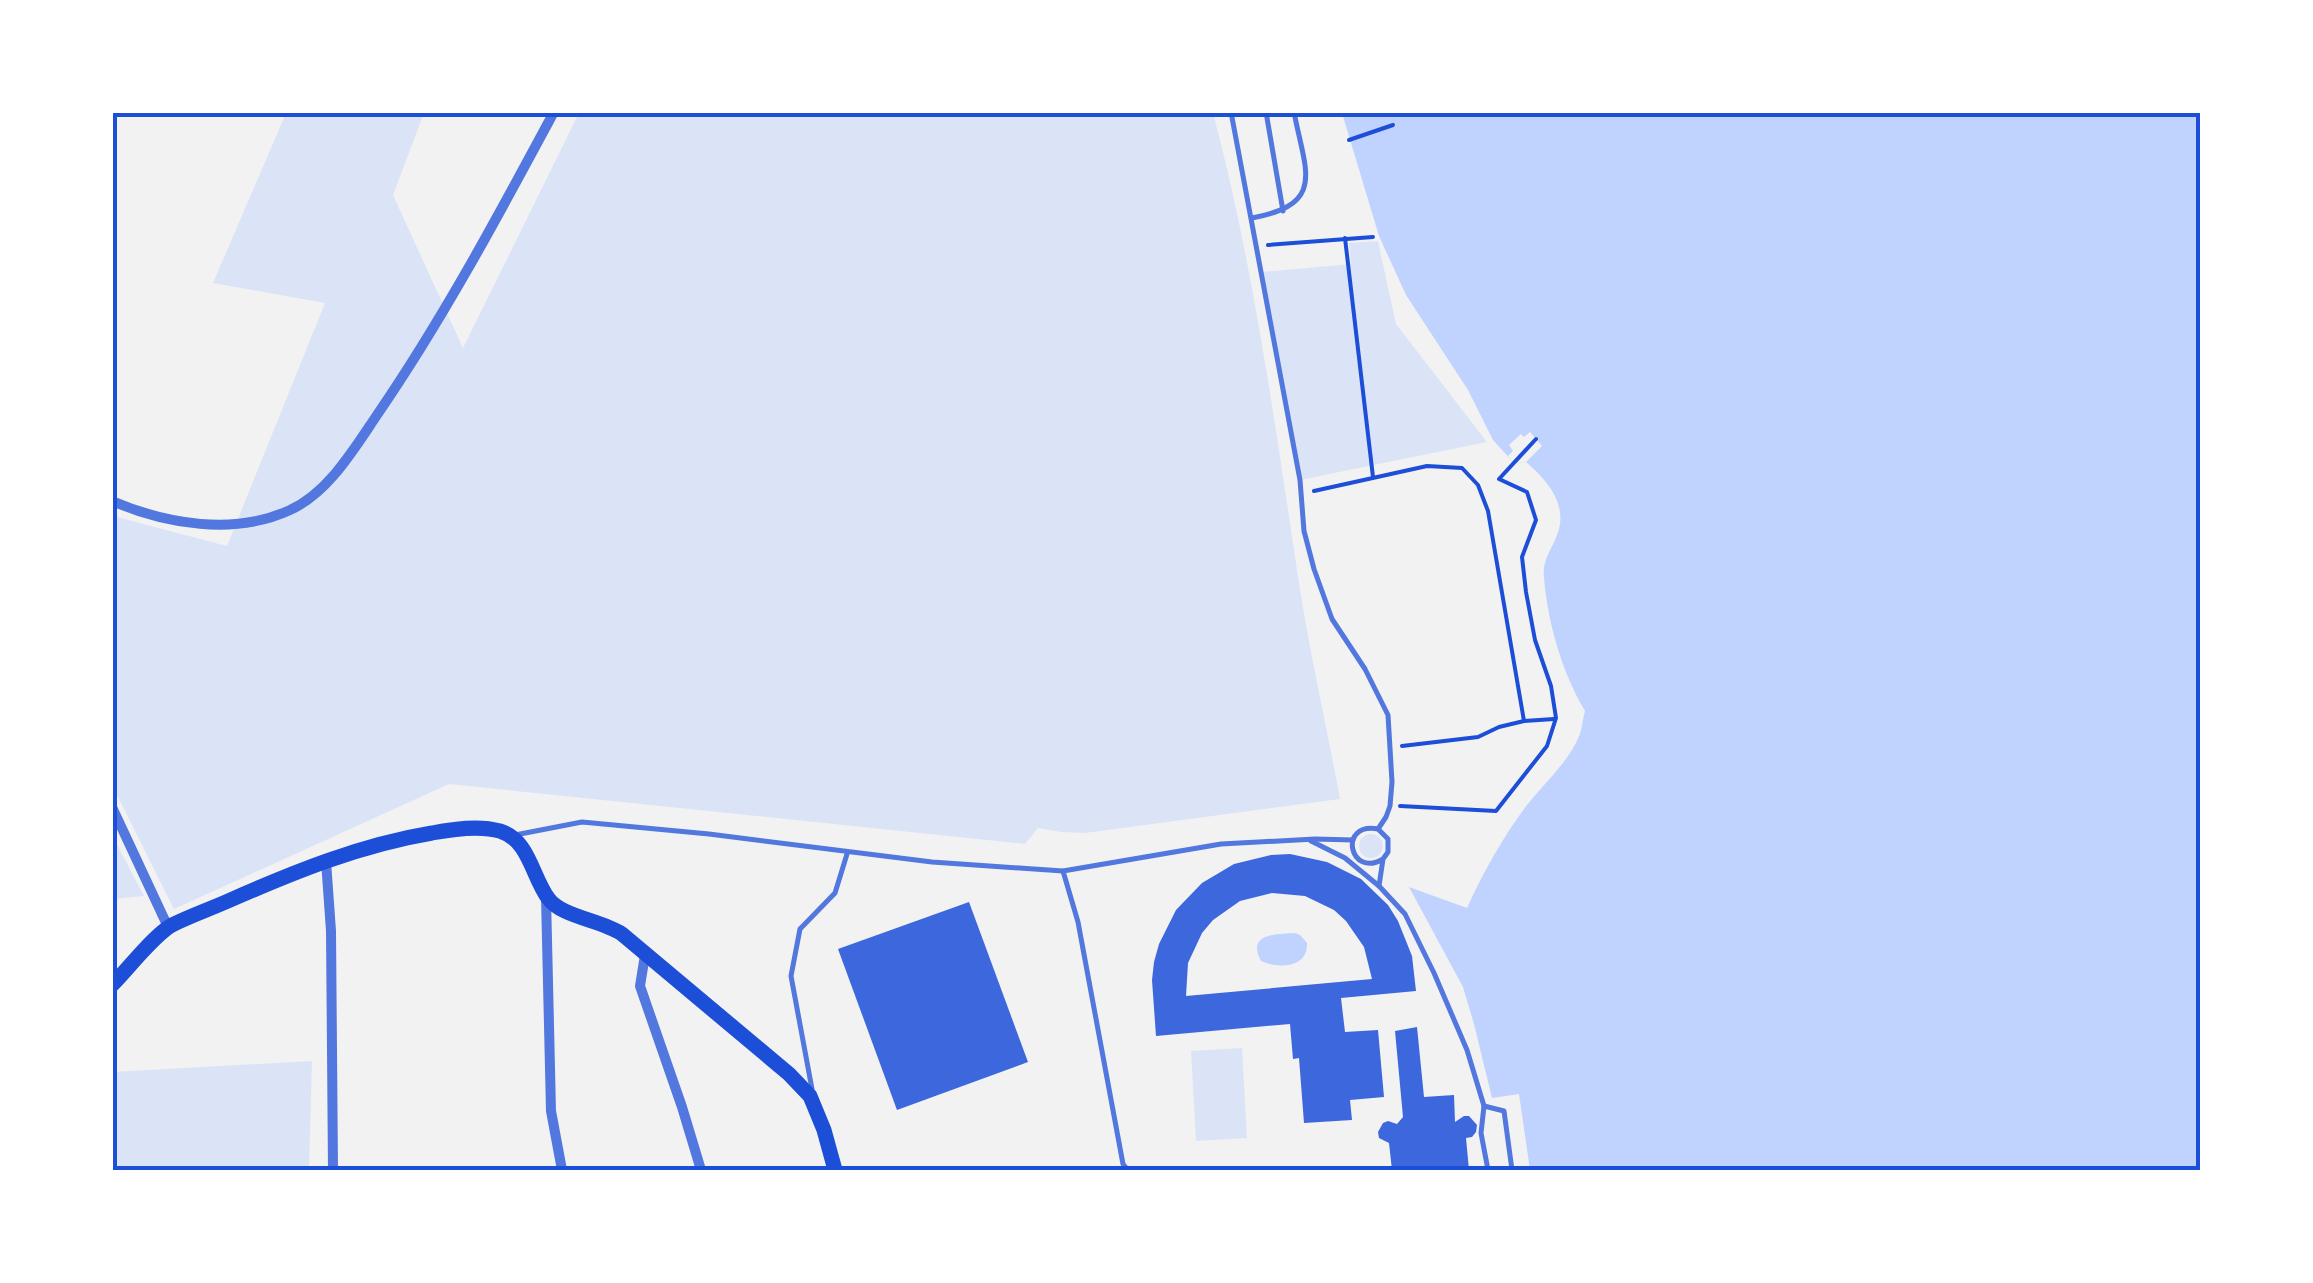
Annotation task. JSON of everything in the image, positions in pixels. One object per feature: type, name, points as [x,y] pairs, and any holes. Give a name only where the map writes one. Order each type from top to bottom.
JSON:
[{"type":"main road","points":[[112,985],[168,927],[273,882],[361,848],[447,830],[498,830],[512,836],[529,858],[546,896],[560,908],[611,927],[789,1074],[810,1096],[835,1170]]},
{"type":"street","points":[[112,501],[165,520],[214,524],[269,518],[292,510],[312,496],[331,478],[432,333],[554,112]]},
{"type":"street","points":[[112,807],[168,927]]},
{"type":"street","points":[[326,862],[331,930],[333,1170]]},
{"type":"street","points":[[546,896],[550,1110],[562,1170]]},
{"type":"street","points":[[645,955],[640,986],[701,1170]]},
{"type":"lane","points":[[1231,112],[1300,480],[1304,531],[1332,619],[1366,669],[1388,715],[1390,806],[1378,829]]},
{"type":"lane","points":[[1266,112],[1283,211]]},
{"type":"lane","points":[[1251,218],[1283,211],[1303,194],[1306,184],[1294,112]]},
{"type":"lane","points":[[512,836],[582,822],[932,862],[1063,871],[1221,844],[1352,840]]},
{"type":"lane","points":[[1379,886],[1389,844],[1378,829],[1359,831],[1352,840],[1354,854],[1361,862],[1372,864],[1384,859]]},
{"type":"lane","points":[[1307,839],[1345,858],[1379,886],[1404,914],[1467,1050],[1484,1106],[1481,1133],[1488,1170]]},
{"type":"lane","points":[[810,1096],[812,1089],[791,976],[800,929],[834,894],[847,853]]},
{"type":"lane","points":[[1063,871],[1078,922],[1124,1168]]},
{"type":"lane","points":[[1484,1106],[1504,1112],[1512,1170]]},
{"type":"path","points":[[1349,140],[1393,125]]},
{"type":"path","points":[[1256,246],[1373,237]]},
{"type":"path","points":[[1344,238],[1374,477]]},
{"type":"path","points":[[1390,806],[1496,811],[1547,746],[1556,718],[1534,640],[1522,557],[1536,520],[1527,492],[1499,479],[1536,439]]},
{"type":"path","points":[[1300,494],[1427,466],[1462,468],[1478,485],[1488,511],[1524,721]]},
{"type":"path","points":[[1390,747],[1478,737],[1498,727],[1556,718]]},
{"type":"shaded area","points":[[286,113],[424,113],[393,195],[463,348],[579,113],[1213,113],[1252,288],[1303,610],[1340,799],[1085,833],[1038,828],[1025,844],[449,784],[174,909],[113,787],[113,516],[227,546],[325,303],[213,283]]},
{"type":"shaded area","points":[[1378,241],[1396,324],[1487,442],[1300,480],[1261,272],[1351,264],[1349,243]]},
{"type":"shaded area","points":[[1371,834],[1380,837],[1380,855],[1371,858],[1362,855],[1359,846],[1362,837]]},
{"type":"shaded area","points":[[113,837],[144,896],[113,899]]},
{"type":"shaded area","points":[[1242,1048],[1247,1138],[1196,1141],[1191,1051]]},
{"type":"shaded area","points":[[312,1061],[309,1170],[113,1170],[113,1072]]},
{"type":"water","points":[[1342,113],[2200,113],[2200,1170],[1530,1170],[1519,1094],[1492,1098],[1463,987],[1409,887],[1467,908],[1510,829],[1563,763],[1580,734],[1585,711],[1557,647],[1544,578],[1560,513],[1554,494],[1541,477],[1526,462],[1514,463],[1493,440],[1468,390],[1406,295],[1379,236]]},
{"type":"water","points":[[1295,933],[1307,943],[1298,962],[1276,965],[1261,961],[1257,952],[1260,940]]},
{"type":"pier","points":[[1530,432],[1542,446],[1526,462],[1514,463],[1508,456],[1513,451],[1509,445],[1521,434],[1524,437]]},
{"type":"building","points":[[1290,854],[1327,862],[1361,879],[1388,905],[1412,956],[1416,991],[1341,998],[1345,1032],[1378,1030],[1384,1097],[1350,1100],[1352,1120],[1304,1123],[1299,1058],[1293,1059],[1290,1024],[1156,1036],[1154,962],[1176,910],[1202,883],[1234,864]],"holes":[[[1272,893],[1305,896],[1334,910],[1346,921],[1364,947],[1372,979],[1186,996],[1188,963],[1213,920],[1240,901]]]},
{"type":"building","points":[[969,902],[1028,1062],[897,1110],[838,949]]},
{"type":"building","points":[[1417,1027],[1424,1097],[1454,1095],[1455,1122],[1469,1116],[1477,1125],[1472,1137],[1466,1138],[1469,1170],[1392,1170],[1389,1143],[1379,1138],[1383,1123],[1397,1124],[1403,1117],[1395,1031]]}]
